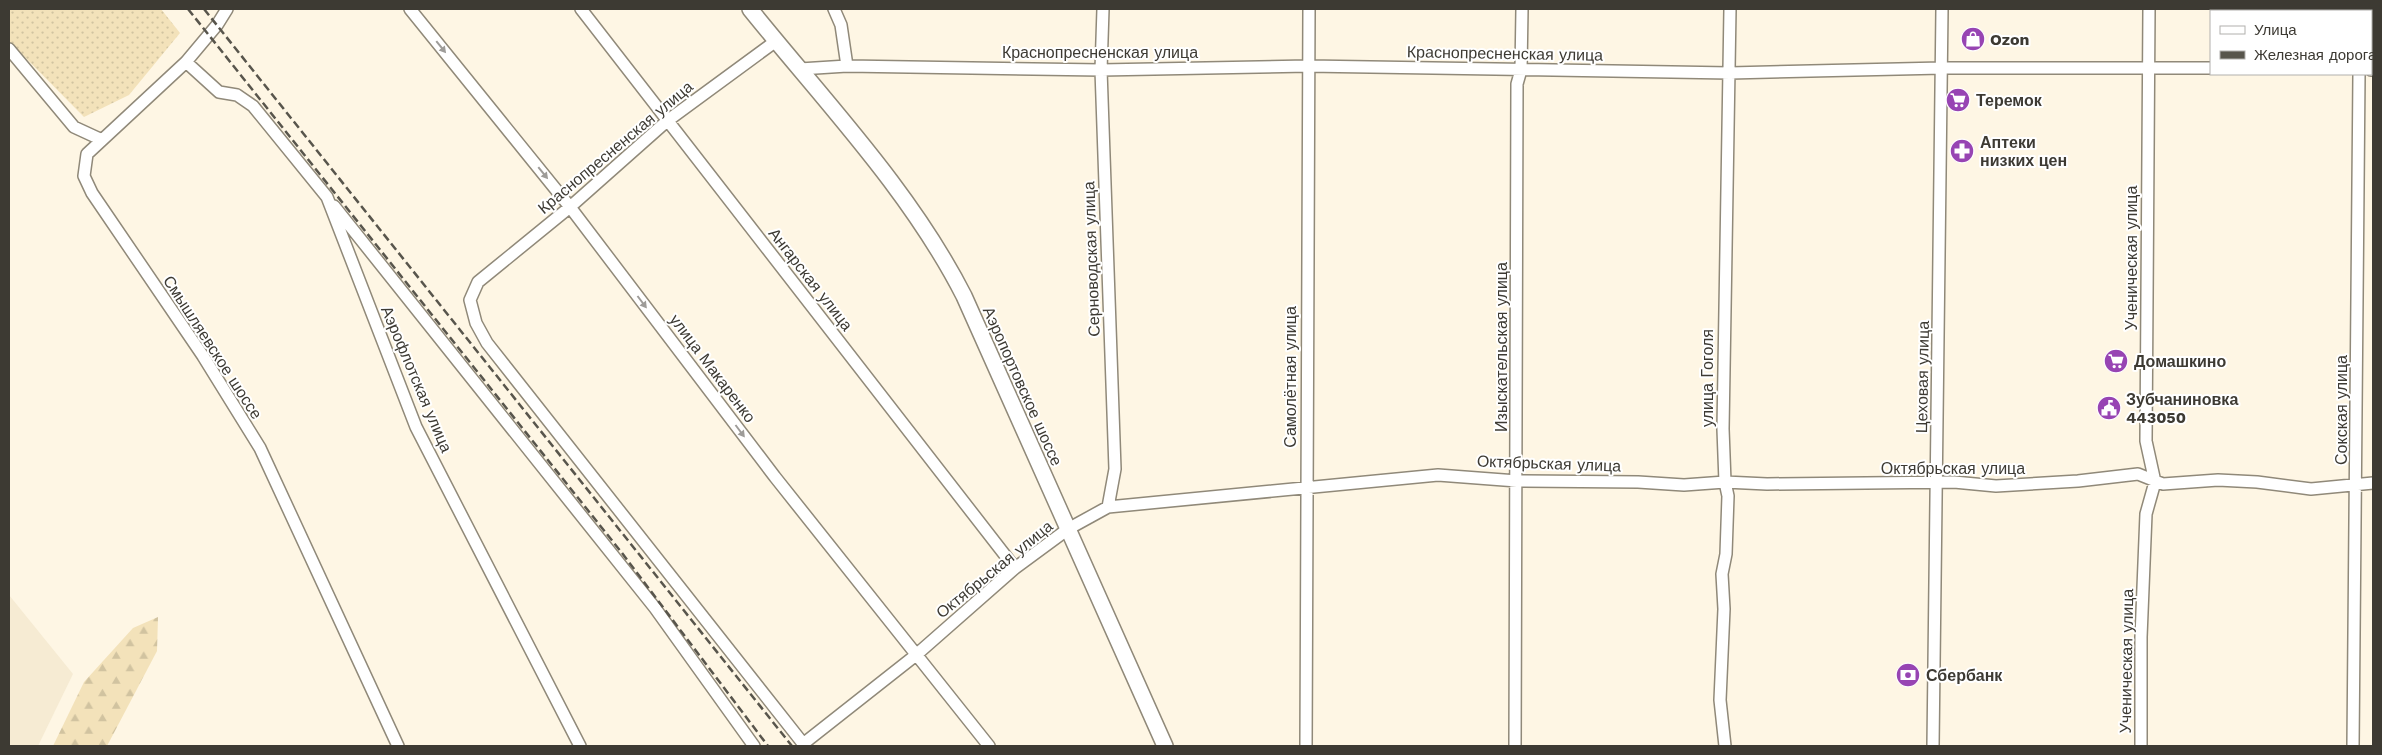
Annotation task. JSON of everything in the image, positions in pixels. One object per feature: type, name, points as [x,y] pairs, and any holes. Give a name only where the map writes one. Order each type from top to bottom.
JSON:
[{"type":"main road","name":"Аэропортовское шоссе","points":[[750,9],[892,184],[944,257],[964,296],[1165,746]]},
{"type":"street","name":"Смышляевское шоссе","points":[[227,9],[217,25],[186,62],[100,139],[86,154],[84,165],[87,185],[203,356],[260,448],[398,746]]},
{"type":"street","name":"улица Макаренко","points":[[410,9],[570,207],[775,477],[989,746]]},
{"type":"street","name":"Ангарская улица","points":[[581,9],[1015,568]]},
{"type":"street","points":[[834,9],[841,25],[847,66]]},
{"type":"street","name":"Серноводская улица","points":[[1103,9],[1101,70],[1115,469],[1108,507]]},
{"type":"street","name":"Самолётная улица","points":[[1306,746],[1309,9]]},
{"type":"street","name":"Изыскательская улица","points":[[1515,746],[1517,84],[1521,70],[1522,9]]},
{"type":"street","name":"улица Гоголя","points":[[1725,746],[1720,700],[1724,610],[1722,574],[1726,554],[1728,496],[1725,482],[1724,306],[1730,9]]},
{"type":"street","name":"Цеховая улица","points":[[1933,746],[1942,9]]},
{"type":"street","name":"Ученическая улица","points":[[2141,746],[2141,637],[2146,514],[2155,482],[2146,441],[2149,9]]},
{"type":"street","name":"Краснопресненская улица","points":[[776,42],[667,121],[570,207],[478,282],[470,300],[476,323],[487,343],[804,745]]},
{"type":"street","points":[[9,49],[74,127],[100,139]]},
{"type":"street","name":"Аэрофлотская улица","points":[[186,62],[219,92],[237,95],[253,106],[327,197],[416,426],[580,746]]},
{"type":"street","name":"Краснопресненская улица","points":[[800,69],[847,66],[1101,70],[1308,66],[1730,73],[1942,68],[2210,68]]},
{"type":"street","name":"Сокская улица","points":[[2353,746],[2357,484],[2359,75]]},
{"type":"street","points":[[327,197],[654,608],[754,746]]},
{"type":"street","name":"Октябрьская улица","points":[[804,745],[916,655],[1015,568],[1068,529],[1108,507],[1438,474],[1517,480],[1684,484],[1725,482],[1767,484],[1937,482],[1996,486],[2078,482],[2138,474],[2163,484],[2218,480],[2311,488],[2373,483]]},
{"type":"shaded area","points":[[9,595],[73,674],[38,746],[9,746]]},
{"type":"green space","points":[[9,9],[161,9],[180,33],[129,95],[84,117],[9,41]]},
{"type":"green space","points":[[158,617],[157,651],[107,746],[53,746],[84,682],[133,628]]},
{"type":"railway","points":[[188,9],[622,553],[768,746]]},
{"type":"railway","points":[[204,9],[792,746]]},
{"type":"place","name":"Ozon","points":[[1973,39]]},
{"type":"place","name":"Теремок","points":[[1958,100]]},
{"type":"place","name":"Аптеки низких цен","points":[[1962,151]]},
{"type":"place","name":"Домашкино","points":[[2116,361]]},
{"type":"place","name":"Зубчаниновка 443050","points":[[2109,408]]},
{"type":"place","name":"Сбербанк","points":[[1908,675]]}]
